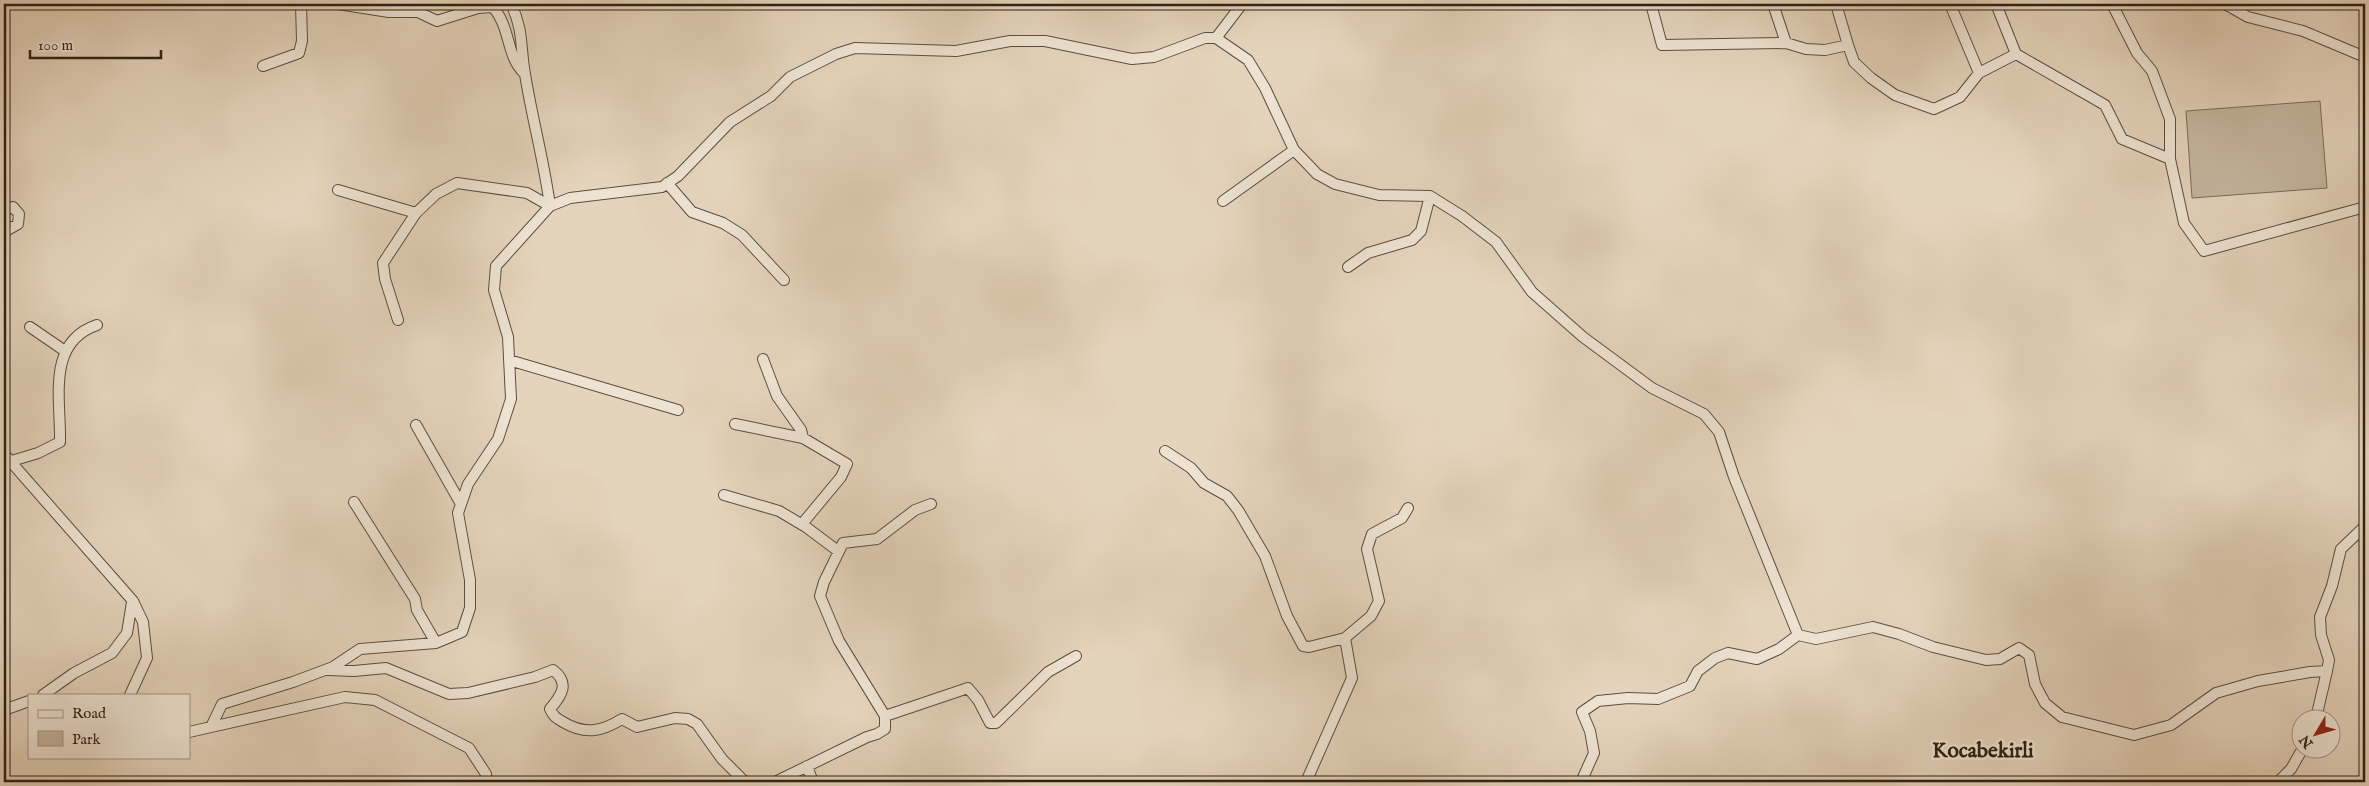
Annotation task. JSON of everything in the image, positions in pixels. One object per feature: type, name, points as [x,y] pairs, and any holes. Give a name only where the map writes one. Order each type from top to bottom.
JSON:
[{"type":"street","points":[[263,66],[299,53],[302,41],[301,4]]},
{"type":"street","points":[[338,4],[389,12],[418,12],[437,20],[478,8],[493,7],[502,17],[514,59],[524,73]]},
{"type":"street","points":[[512,4],[520,22],[524,73],[544,160],[550,206]]},
{"type":"street","points":[[1216,38],[1242,4]]},
{"type":"street","points":[[1650,4],[1662,45],[1786,43],[1806,49],[1826,50],[1848,45]]},
{"type":"street","points":[[1773,4],[1786,43]]},
{"type":"street","points":[[1836,4],[1854,62],[1871,78],[1895,95],[1934,109],[1960,97],[1979,73],[2016,54]]},
{"type":"street","points":[[1950,4],[1979,73]]},
{"type":"street","points":[[1996,4],[2016,54],[2105,105],[2122,139],[2170,159]]},
{"type":"street","points":[[2112,4],[2137,53],[2152,72],[2170,119],[2170,159],[2184,223],[2204,252],[2365,207]]},
{"type":"street","points":[[2225,4],[2248,17],[2303,31],[2365,57]]},
{"type":"street","points":[[211,727],[222,704],[324,670],[360,649],[436,643],[462,632],[470,608],[470,580],[458,513],[468,484],[498,439],[511,399],[508,337],[494,290],[496,266],[550,206],[570,198],[662,188],[678,176],[730,122],[770,96],[790,77],[836,54],[855,48],[956,51],[1010,41],[1045,40],[1132,59],[1154,57],[1205,38],[1216,38],[1248,60],[1265,88],[1294,150],[1316,174],[1335,184],[1379,195],[1430,196],[1462,216],[1496,242],[1532,292],[1583,337],[1652,388],[1704,414],[1719,432],[1734,477],[1798,635]]},
{"type":"street","points":[[1222,201],[1294,150]]},
{"type":"street","points":[[398,320],[385,279],[384,263],[416,213],[436,194],[457,183],[527,193],[550,206]]},
{"type":"street","points":[[667,183],[692,212],[723,223],[742,235],[784,280]]},
{"type":"street","points":[[338,190],[416,213]]},
{"type":"street","points":[[1348,267],[1368,253],[1412,240],[1420,231],[1430,196]]},
{"type":"street","points":[[4,210],[13,207],[19,214],[18,224],[4,232]]},
{"type":"street","points":[[6,459],[38,453],[60,442],[59,381],[61,358],[70,341],[86,328],[97,325]]},
{"type":"street","points":[[30,328],[65,351]]},
{"type":"street","points":[[763,359],[777,396],[801,430],[803,438]]},
{"type":"street","points":[[509,360],[678,410]]},
{"type":"street","points":[[735,424],[803,438],[847,464],[847,468],[841,478],[802,524]]},
{"type":"street","points":[[416,425],[461,504]]},
{"type":"street","points":[[1165,451],[1191,468],[1204,483],[1227,496],[1238,510],[1265,556],[1287,616],[1303,646],[1309,648],[1346,638],[1371,616],[1379,601],[1368,549],[1372,534],[1402,518],[1408,508]]},
{"type":"street","points":[[6,459],[133,601],[142,622],[146,658],[130,694]]},
{"type":"street","points":[[724,495],[779,512],[802,524],[838,551]]},
{"type":"street","points":[[354,502],[415,599],[417,610],[436,643]]},
{"type":"street","points":[[776,782],[867,737],[877,734],[885,728],[885,716],[839,641],[820,596],[824,582],[843,543],[877,538],[915,510],[931,504]]},
{"type":"street","points":[[2318,708],[2329,660],[2321,635],[2320,617],[2332,586],[2341,549],[2365,526]]},
{"type":"street","points":[[44,694],[74,673],[112,653],[128,633],[133,601]]},
{"type":"street","points":[[1581,782],[1594,753],[1590,731],[1582,712],[1598,701],[1628,698],[1658,700],[1690,686],[1698,671],[1715,658],[1728,653],[1757,659],[1779,649],[1798,635],[1816,639],[1873,627],[1899,634],[1933,647],[1986,660],[2000,659],[2019,648],[2029,655],[2035,684],[2045,703],[2062,717],[2134,735],[2171,725],[2216,693],[2258,681],[2327,671]]},
{"type":"street","points":[[1306,782],[1352,678],[1346,638]]},
{"type":"street","points":[[885,716],[968,688],[978,700],[990,723],[996,723],[1048,672],[1076,656]]},
{"type":"street","points":[[324,670],[354,671],[386,668],[449,694],[468,693],[535,677],[553,670],[560,676],[563,684],[560,698],[550,709],[552,716],[574,728],[591,732],[610,726],[622,719],[638,727],[655,721],[675,718],[688,719],[697,724],[722,759],[745,782]]},
{"type":"street","points":[[190,732],[345,697],[375,700],[470,748],[486,774],[487,782]]},
{"type":"street","points":[[4,710],[28,701]]},
{"type":"street","points":[[2278,782],[2291,769],[2297,758]]},
{"type":"street","points":[[807,766],[813,782]]},
{"type":"green space","points":[[2320,101],[2327,188],[2192,198],[2186,111]]},
{"type":"district","name":"Kocabekirli","points":[[1983,751]]}]
